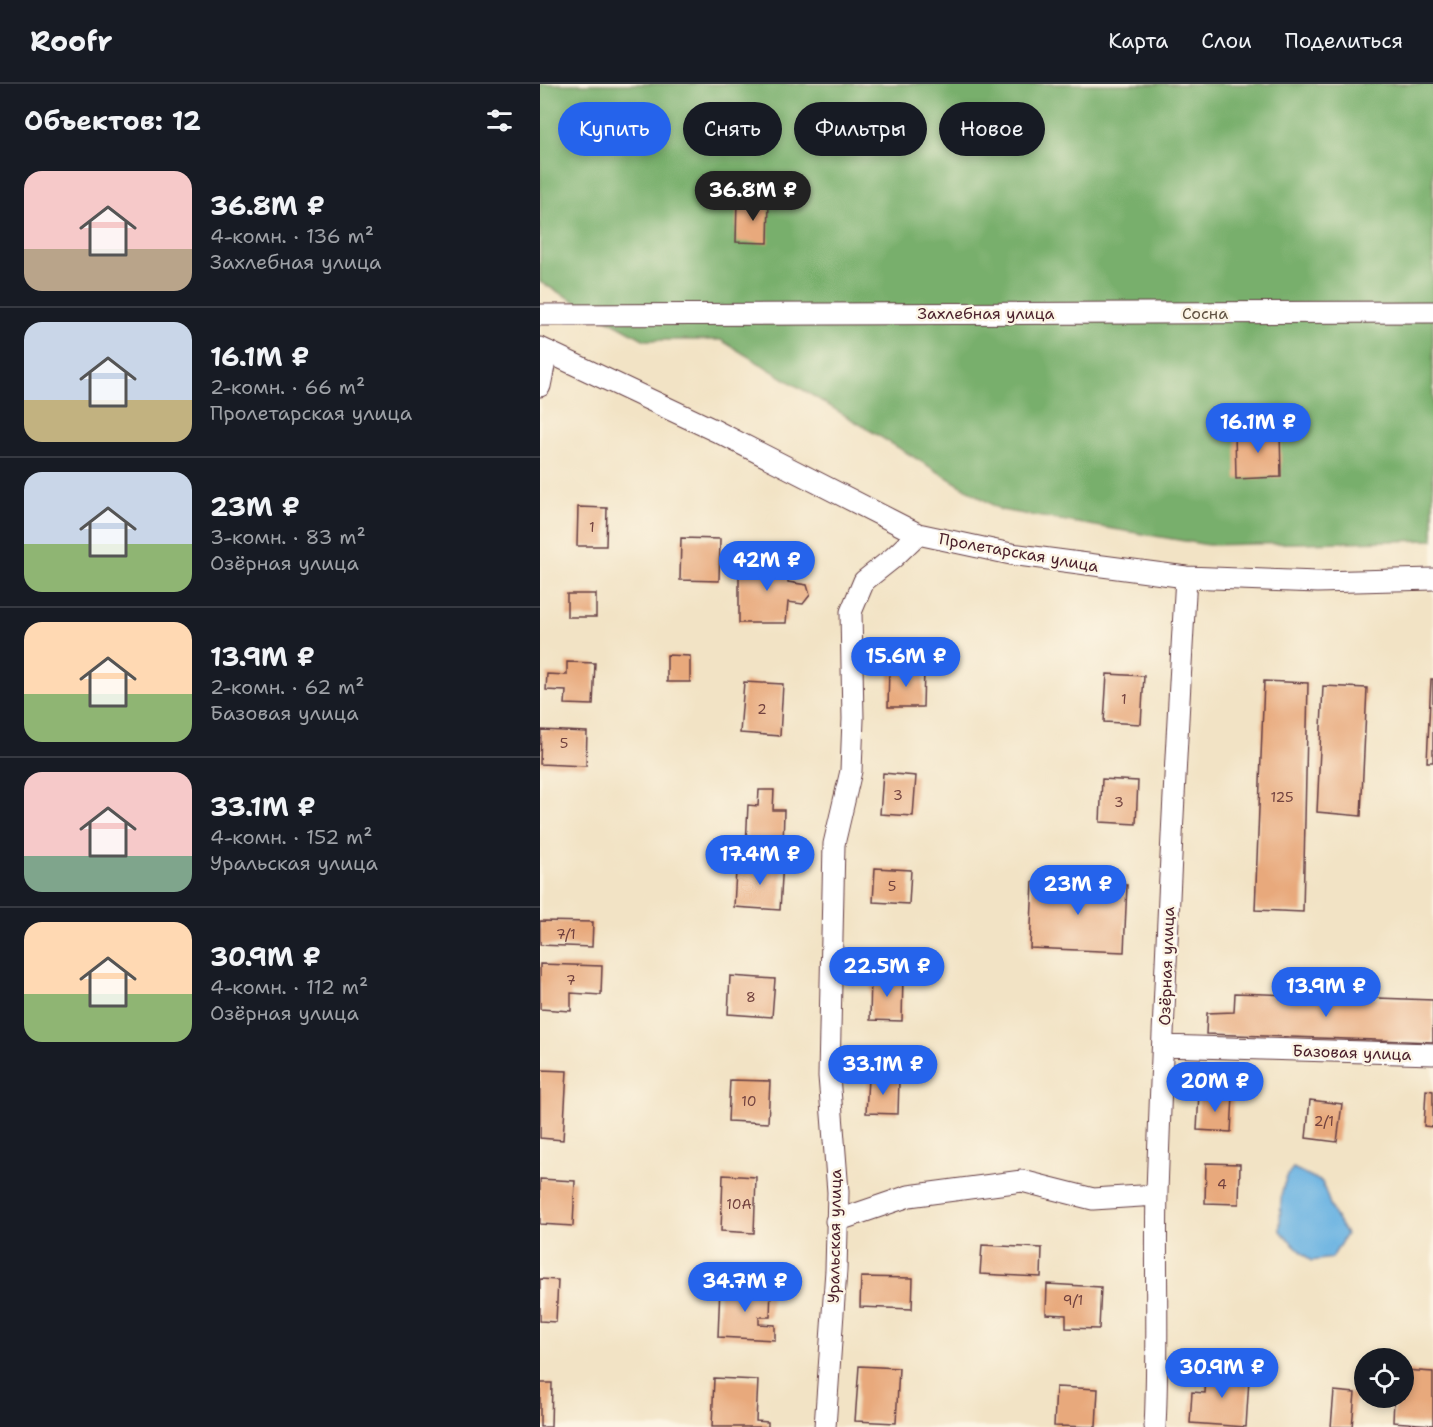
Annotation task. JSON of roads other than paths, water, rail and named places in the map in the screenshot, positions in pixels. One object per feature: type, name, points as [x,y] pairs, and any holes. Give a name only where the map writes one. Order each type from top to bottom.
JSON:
[{"type":"street","name":"Захлебная улица","points":[[540,315],[1433,312]]},
{"type":"street","points":[[540,386],[544,350]]},
{"type":"street","name":"Пролетарская улица","points":[[544,350],[716,431],[918,534],[1011,554],[1186,577],[1318,582],[1433,579]]},
{"type":"street","name":"Уральская улица","points":[[825,1427],[836,1270],[838,1192],[829,1076],[834,844],[851,771],[853,719],[851,612],[864,581],[918,534]]},
{"type":"street","name":"Озёрная улица","points":[[1155,1427],[1158,1369],[1157,1195],[1171,825],[1186,577]]},
{"type":"street","name":"Базовая улица","points":[[1163,1046],[1433,1054]]},
{"type":"street","points":[[836,1221],[909,1196],[1022,1181],[1093,1199],[1157,1195]]},
{"type":"water","points":[[1293,1168],[1322,1182],[1333,1213],[1346,1234],[1332,1258],[1311,1261],[1280,1231],[1283,1190]]},
{"type":"park label","name":"Сосна","points":[[1205,313]]}]
